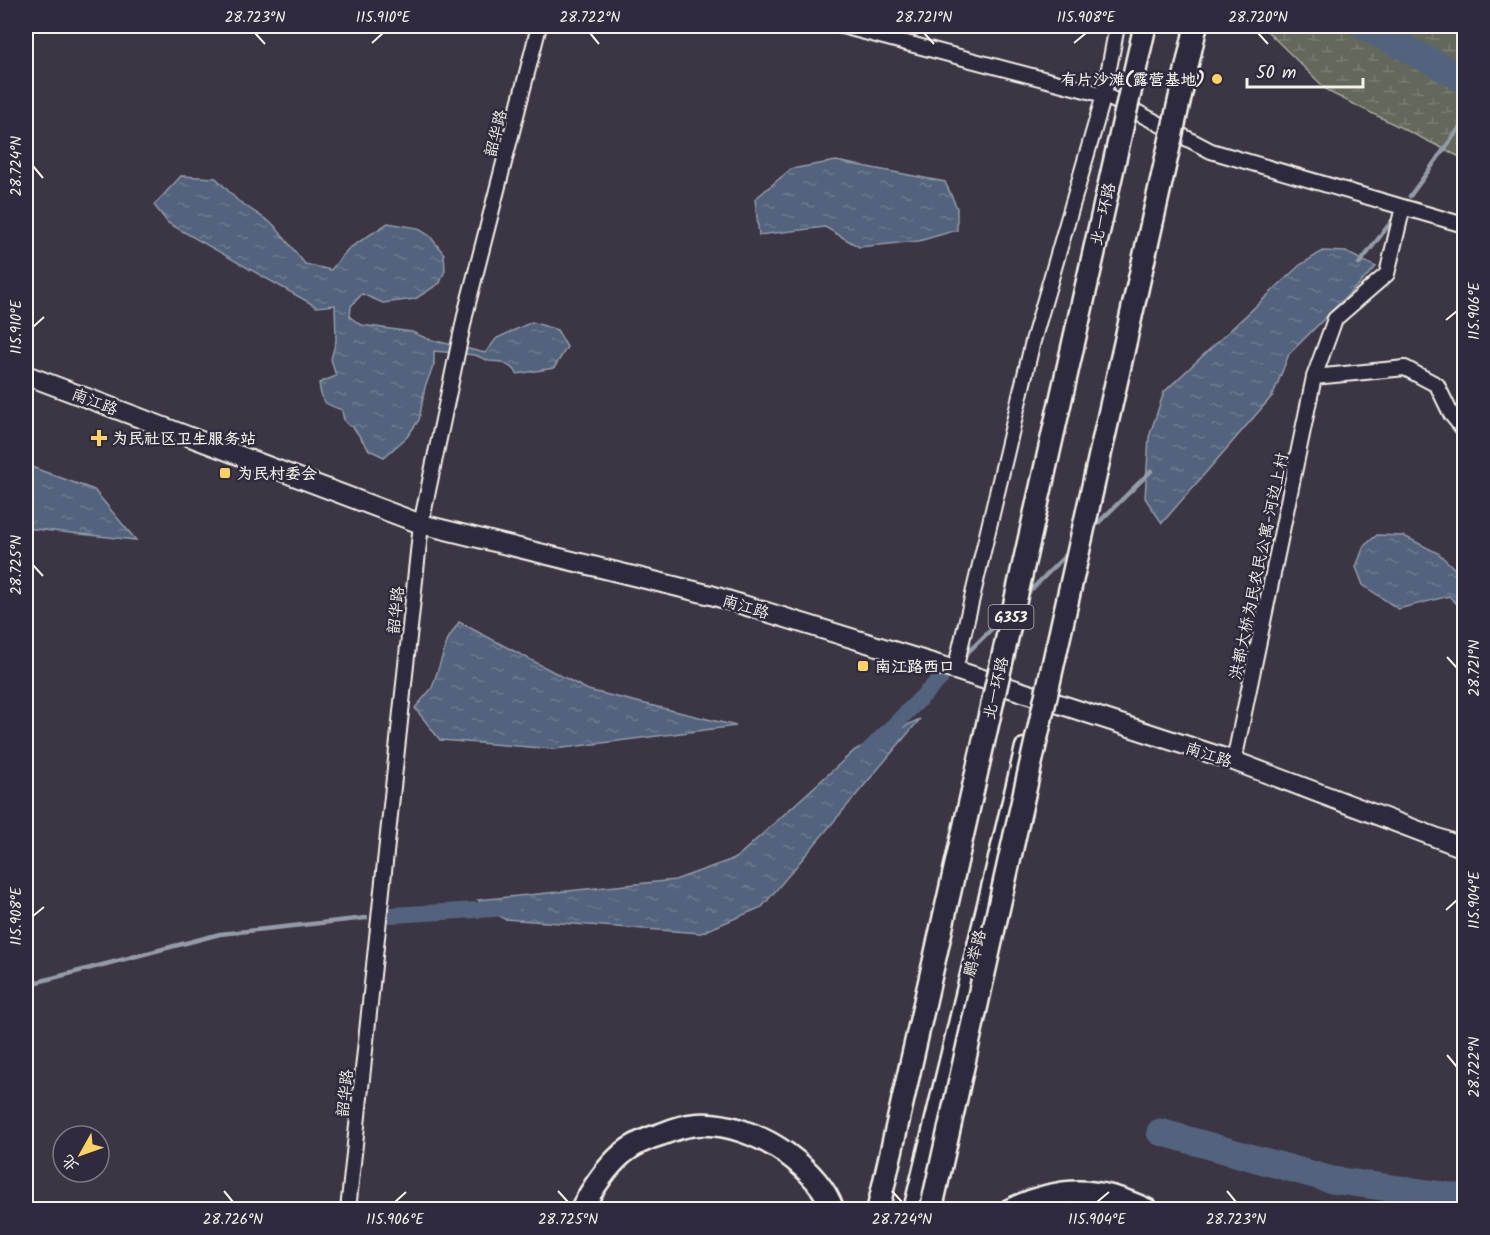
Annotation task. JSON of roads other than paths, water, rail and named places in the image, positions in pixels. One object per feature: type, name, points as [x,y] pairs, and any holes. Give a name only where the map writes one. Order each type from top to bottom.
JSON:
[{"type":"highway","name":"北一环路","points":[[878,1209],[1145,26]]},
{"type":"highway","points":[[931,1209],[1196,26]]},
{"type":"highway","points":[[581,1209],[596,1182],[622,1153],[648,1138],[693,1125],[717,1126],[748,1133],[774,1145],[805,1167],[830,1201],[833,1209]]},
{"type":"highway","points":[[1010,1209],[1051,1195],[1087,1191],[1117,1197],[1147,1209]]},
{"type":"main road","name":"南江路","points":[[26,375],[421,524],[711,594],[955,670],[1234,761],[1464,848]]},
{"type":"street","name":"韶华路","points":[[348,1209],[421,524],[466,310],[539,26]]},
{"type":"street","points":[[842,26],[1104,95],[1211,151],[1464,225]]},
{"type":"street","points":[[955,670],[1033,341],[1104,95],[1117,26]]},
{"type":"street","name":"洪都大桥为民农民公寓-河边上村","points":[[1234,761],[1314,377],[1335,319],[1387,274],[1401,215]]},
{"type":"street","points":[[1314,377],[1405,368],[1437,385],[1451,414],[1464,430]]},
{"type":"street","name":"鹏举路","points":[[912,1209],[1036,697]]},
{"type":"water","points":[[836,161],[945,182],[957,208],[957,230],[919,241],[859,247],[825,227],[759,235],[755,199],[791,169]]},
{"type":"water","points":[[181,176],[216,178],[237,200],[274,225],[305,264],[331,270],[348,249],[388,223],[417,228],[430,236],[444,254],[445,270],[440,283],[415,299],[383,303],[362,294],[351,306],[350,317],[361,325],[412,332],[428,339],[485,353],[497,338],[532,322],[557,330],[567,347],[554,368],[517,374],[514,369],[502,362],[489,361],[475,355],[434,351],[434,364],[425,387],[419,420],[407,437],[384,457],[369,450],[353,427],[346,423],[342,410],[327,404],[321,395],[319,383],[336,376],[331,359],[336,341],[335,305],[317,307],[168,223],[154,205]]},
{"type":"water","points":[[1323,251],[1346,252],[1376,267],[1289,354],[1273,395],[1162,523],[1145,498],[1149,437],[1164,392],[1300,265]]},
{"type":"water","points":[[26,465],[94,490],[136,540],[26,528]]},
{"type":"water","points":[[1377,535],[1404,536],[1438,553],[1457,571],[1464,562],[1464,611],[1449,596],[1398,609],[1363,585],[1356,567],[1364,546]]},
{"type":"water","points":[[459,622],[588,690],[736,726],[555,749],[440,740],[415,708],[432,688],[448,639]]},
{"type":"water","points":[[920,719],[762,907],[701,933],[504,919],[478,900],[675,880],[736,858],[855,750]]},
{"type":"waterway","points":[[1363,26],[1464,79]]},
{"type":"waterway","points":[[1410,196],[1464,122]]},
{"type":"waterway","points":[[1359,264],[1394,218]]},
{"type":"waterway","points":[[1091,530],[1151,471]]},
{"type":"waterway","points":[[1025,596],[1070,551]]},
{"type":"waterway","points":[[963,657],[1004,617]]},
{"type":"waterway","points":[[866,753],[941,678]]},
{"type":"waterway","points":[[392,915],[511,908]]},
{"type":"waterway","points":[[26,985],[220,934],[366,918]]},
{"type":"waterway","points":[[1160,1132],[1332,1180],[1464,1198]]},
{"type":"place","name":"有片沙滩(露营基地)","points":[[1217,79]]},
{"type":"place","name":"为民社区卫生服务站","points":[[99,438]]},
{"type":"place","name":"为民村委会","points":[[225,473]]},
{"type":"place","name":"南江路西口","points":[[863,666]]}]
